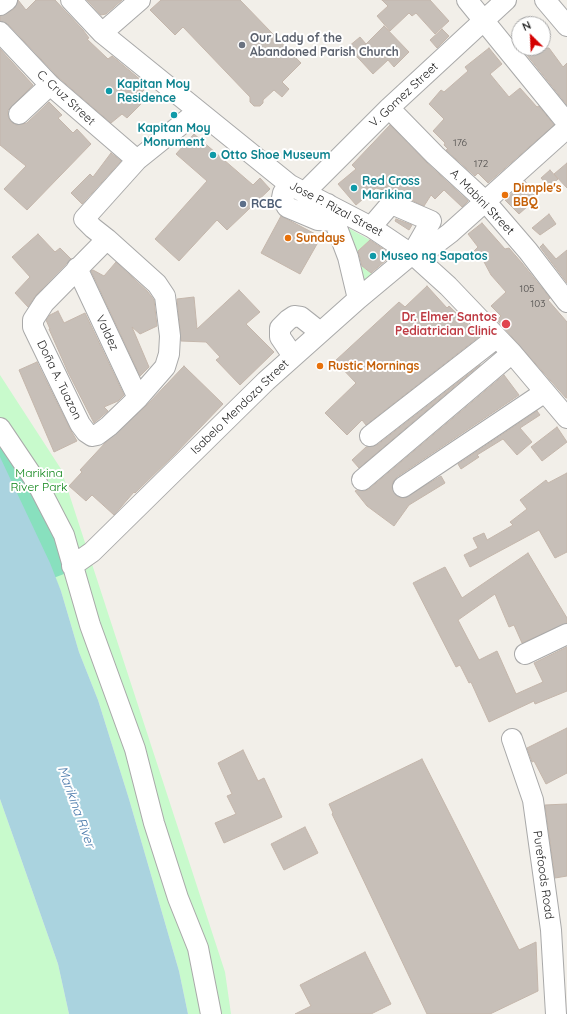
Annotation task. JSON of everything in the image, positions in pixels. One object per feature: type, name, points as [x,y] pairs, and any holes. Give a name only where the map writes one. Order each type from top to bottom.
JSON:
[{"type":"street","points":[[0,5],[7,0]]},
{"type":"street","name":"Jose P. Rizal Street","points":[[71,0],[102,33],[296,188],[332,213],[371,227],[415,256],[448,286],[512,354],[567,418]]},
{"type":"street","points":[[102,33],[140,0]]},
{"type":"street","points":[[467,0],[567,123]]},
{"type":"street","name":"V. Gomez Street","points":[[296,188],[389,108],[506,0]]},
{"type":"street","points":[[545,0],[567,26]]},
{"type":"street","name":"C. Cruz Street","points":[[0,32],[50,85],[137,160]]},
{"type":"street","points":[[19,114],[50,85]]},
{"type":"street","name":"A. Mabini Street","points":[[389,108],[435,155],[484,201],[528,250],[567,302]]},
{"type":"street","points":[[137,160],[198,111]]},
{"type":"street","name":"Isabelo Mendoza Street","points":[[72,566],[92,552],[266,381],[358,298],[450,232],[567,128]]},
{"type":"street","name":"Doña A. Tuazon","points":[[107,239],[44,303],[33,320],[33,327],[80,424],[89,434],[97,435],[138,398],[165,367],[169,354],[168,310],[165,296],[157,284],[107,239],[84,219],[137,160]]},
{"type":"street","points":[[371,227],[389,206],[394,205],[431,221],[450,232]]},
{"type":"street","points":[[332,213],[348,257],[358,298]]},
{"type":"street","points":[[415,256],[431,221]]},
{"type":"street","name":"Valdez","points":[[77,268],[138,398]]},
{"type":"street","points":[[293,356],[280,337],[280,328],[288,320],[294,316],[301,316],[320,332]]},
{"type":"street","points":[[370,436],[496,338]]},
{"type":"street","points":[[362,480],[512,354]]},
{"type":"street","points":[[403,486],[545,392]]},
{"type":"street","points":[[0,428],[37,483],[64,535],[90,624],[135,749],[154,823],[176,890],[198,948],[211,1014]]},
{"type":"street","points":[[525,654],[567,634]]},
{"type":"street","name":"Purefoods Road","points":[[512,739],[533,800],[551,930],[556,1014]]},
{"type":"green space","points":[[343,225],[370,240],[353,255]]},
{"type":"green space","points":[[354,260],[373,275],[362,284]]},
{"type":"green space","name":"Marikina River Park","points":[[0,375],[61,469],[225,972],[231,1014],[188,1014],[179,971],[129,799],[98,700],[79,652],[61,591],[0,457]]},
{"type":"green space","points":[[0,437],[62,549],[69,572],[51,579],[0,492]]},
{"type":"green space","points":[[0,799],[58,964],[69,1014],[0,1014]]},
{"type":"water","name":"Marikina River","points":[[0,457],[50,563],[61,591],[79,652],[98,700],[129,799],[179,971],[188,1014],[69,1014],[58,964],[0,799]]},
{"type":"building","points":[[18,0],[26,10],[36,0],[55,0],[83,30],[89,38],[87,39],[108,59],[112,56],[148,86],[135,99],[141,104],[127,118],[122,114],[111,123],[58,77],[8,24],[0,21],[0,16],[14,9]]},
{"type":"building","points":[[87,0],[122,0],[106,14],[101,15]]},
{"type":"building","name":"Our Lady of the Abandoned Parish Church","points":[[161,0],[240,0],[301,63],[282,82],[289,89],[282,97],[274,90],[263,100],[263,103],[260,106],[254,106],[250,102],[250,97],[183,27],[175,35],[150,10]]},
{"type":"building","points":[[382,0],[430,0],[449,21],[435,34],[416,13],[412,16],[409,13],[390,31],[377,16],[388,6]]},
{"type":"building","points":[[384,26],[409,52],[394,67],[388,60],[373,74],[348,47],[360,37],[366,44]]},
{"type":"building","points":[[442,29],[449,36],[437,48],[430,40]]},
{"type":"building","points":[[489,48],[502,64],[490,74],[509,97],[520,88],[537,107],[539,106],[554,125],[488,183],[478,173],[475,176],[446,150],[448,149],[444,145],[445,143],[433,131],[444,119],[429,104],[441,90],[444,92],[468,71],[465,67]]},
{"type":"building","points":[[0,49],[33,85],[8,110],[8,116],[11,122],[16,125],[27,123],[49,102],[62,115],[58,118],[73,133],[77,129],[91,144],[27,210],[4,189],[26,166],[0,145]]},
{"type":"building","points":[[551,51],[563,67],[567,63],[567,105],[528,56],[551,56]]},
{"type":"building","points":[[390,125],[427,163],[468,201],[462,207],[444,190],[435,199],[431,195],[424,206],[409,199],[410,197],[376,188],[356,205],[338,184],[356,169],[352,165]]},
{"type":"building","points":[[194,134],[253,185],[260,178],[270,189],[227,230],[217,220],[179,261],[155,239],[207,181],[176,154]]},
{"type":"building","points":[[111,153],[121,161],[82,204],[71,193],[90,174],[93,177]]},
{"type":"building","points":[[567,163],[567,188],[554,174]]},
{"type":"building","points":[[550,170],[558,179],[549,187],[541,178]]},
{"type":"building","points":[[525,181],[537,198],[519,214],[505,200]]},
{"type":"building","points":[[549,214],[556,224],[540,235],[532,228]]},
{"type":"building","points":[[281,216],[321,237],[300,274],[261,253]]},
{"type":"building","points":[[396,219],[412,225],[409,230],[395,221]]},
{"type":"building","points":[[482,223],[505,249],[509,248],[522,263],[550,298],[548,300],[567,322],[567,398],[497,320],[501,316],[491,306],[506,292],[491,275],[483,260],[474,251],[478,247],[468,234]]},
{"type":"building","points":[[38,234],[55,252],[60,248],[71,259],[36,295],[28,307],[15,293],[30,277],[12,257]]},
{"type":"building","name":"Museo ng Sapatos","points":[[370,240],[392,255],[371,273],[362,266],[358,251]]},
{"type":"building","points":[[543,244],[556,259],[567,250],[567,283],[540,247]]},
{"type":"building","points":[[116,262],[148,292],[154,300],[157,326],[140,334],[132,327],[149,367],[140,376],[91,271],[93,270],[104,276]]},
{"type":"building","points":[[427,286],[447,308],[449,306],[480,336],[366,425],[362,420],[347,435],[325,413],[356,383],[335,361],[399,302],[405,307]]},
{"type":"building","points":[[239,290],[260,312],[246,324],[274,352],[240,385],[216,360],[220,357],[206,342],[181,341],[177,299],[194,297],[197,329]]},
{"type":"building","points":[[58,311],[64,323],[85,313],[124,395],[118,401],[104,407],[108,411],[94,423],[68,372],[46,320],[50,315]]},
{"type":"building","points":[[37,362],[77,441],[54,452],[19,370]]},
{"type":"building","points":[[480,365],[359,468],[352,460],[366,447],[377,445]]},
{"type":"building","points":[[184,366],[223,404],[174,455],[135,493],[134,492],[114,515],[92,495],[86,501],[69,486],[82,472],[80,470],[106,442],[146,406]]},
{"type":"building","points":[[504,375],[519,395],[397,477],[393,482],[392,488],[398,497],[404,498],[441,476],[445,483],[409,505],[394,526],[367,506],[355,491],[364,491],[369,489]]},
{"type":"building","points":[[537,411],[540,415],[520,428],[532,442],[517,455],[503,439],[477,455],[479,457],[461,469],[458,464]]},
{"type":"building","points":[[557,427],[567,442],[542,461],[531,447]]},
{"type":"building","points":[[567,473],[567,552],[555,558],[539,530],[470,567],[464,555],[478,548],[473,538],[484,533],[487,540],[513,525],[510,522],[527,509],[520,500],[546,480],[548,483]]},
{"type":"building","points":[[528,553],[567,618],[567,623],[522,643],[514,625],[509,627],[495,594],[458,620],[479,660],[497,651],[516,694],[543,682],[534,663],[567,647],[567,691],[535,704],[534,701],[489,722],[471,682],[469,683],[460,665],[456,667],[413,583],[445,567],[462,598]]},
{"type":"building","points":[[567,728],[567,773],[546,784],[534,761],[532,762],[527,748]]},
{"type":"building","points":[[243,750],[258,781],[264,778],[282,817],[224,843],[215,823],[236,814],[227,796],[232,794],[218,763]]},
{"type":"building","points":[[422,759],[519,950],[536,942],[538,991],[490,1014],[427,1014],[332,814],[333,813],[329,804]]},
{"type":"building","points":[[567,804],[567,876],[555,878],[545,805]]},
{"type":"building","points":[[305,827],[318,853],[284,870],[271,844]]},
{"type":"building","points":[[365,952],[391,1004],[371,1014],[295,1014],[311,1006],[300,985]]},
{"type":"place","name":"Our Lady of the Abandoned Parish Church","points":[[242,45]]},
{"type":"place","name":"Kapitan Moy Residence","points":[[109,91]]},
{"type":"place","name":"Kapitan Moy Monument","points":[[174,115]]},
{"type":"place","name":"Otto Shoe Museum","points":[[213,155]]},
{"type":"place","name":"Red Cross Marikina","points":[[354,188]]},
{"type":"place","name":"Dimple's BBQ","points":[[505,195]]},
{"type":"place","name":"RCBC","points":[[243,204]]},
{"type":"place","name":"Sundays","points":[[288,238]]},
{"type":"place","name":"Museo ng Sapatos","points":[[373,256]]},
{"type":"place","name":"Dr. Elmer Santos Pediatrician Clinic","points":[[506,324]]},
{"type":"place","name":"Rustic Mornings","points":[[320,366]]}]
